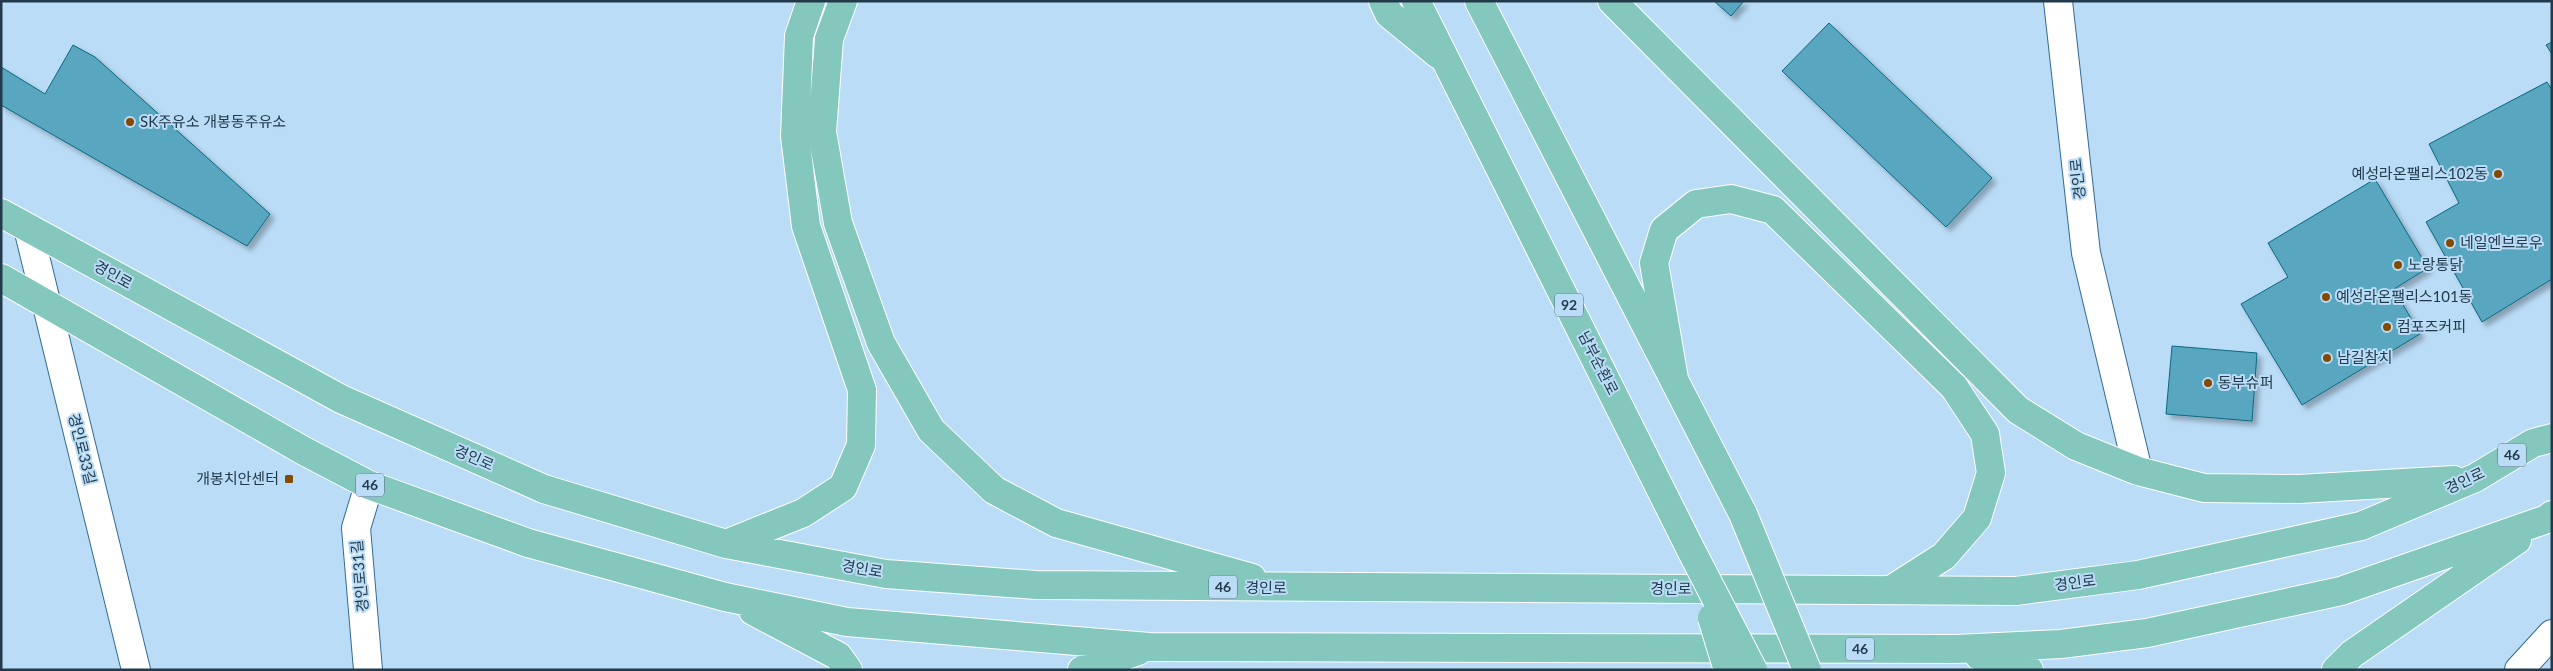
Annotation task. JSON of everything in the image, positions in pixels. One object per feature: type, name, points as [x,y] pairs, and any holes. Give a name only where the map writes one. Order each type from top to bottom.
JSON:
[{"type":"main road","points":[[726,544],[803,513],[842,487],[861,445],[862,390],[806,226],[796,145],[799,36],[812,1]]},
{"type":"main road","points":[[843,1],[829,39],[822,132],[838,223],[881,343],[931,430],[994,490],[1056,523],[1287,588]]},
{"type":"main road","points":[[1383,1],[1389,14],[1447,62]]},
{"type":"main road","name":"남부순환로","points":[[1416,1],[1753,670]]},
{"type":"main road","points":[[1479,1],[1744,514],[1807,670]]},
{"type":"main road","points":[[1612,1],[2018,410],[2076,446],[2138,471],[2204,488],[2299,489],[2475,478]]},
{"type":"main road","points":[[1674,379],[1654,263],[1664,230],[1696,204],[1731,199],[1773,210],[1954,387],[1985,434],[1991,473],[1977,518],[1944,556],[1891,590]]},
{"type":"main road","name":"경인로","points":[[1,213],[341,399],[544,489],[726,544],[895,575],[1036,585],[2016,591],[2138,576],[2361,526],[2475,478],[2533,443],[2552,438]]},
{"type":"main road","name":"46","points":[[1,278],[304,452],[369,485],[528,544],[725,596],[847,622],[1149,647],[1956,650],[2060,644],[2147,633],[2331,594],[2550,517]]},
{"type":"main road","points":[[2336,670],[2352,654],[2550,517]]},
{"type":"main road","points":[[1690,548],[1728,670]]},
{"type":"main road","points":[[725,596],[838,656],[848,670]]},
{"type":"main road","points":[[1082,670],[1149,647]]},
{"type":"main road","points":[[1956,650],[2029,670]]},
{"type":"street","name":"경인로","points":[[2058,1],[2086,254],[2138,471]]},
{"type":"street","name":"경인로33길","points":[[28,228],[136,670]]},
{"type":"street","name":"경인로31길","points":[[368,670],[356,528],[369,485]]},
{"type":"street","points":[[2519,670],[2552,634]]},
{"type":"building","points":[[1714,1],[1744,1],[1731,16]]},
{"type":"building","points":[[1829,23],[1992,178],[1946,227],[1782,71]]},
{"type":"building","points":[[2552,42],[2552,54],[2546,45]]},
{"type":"building","points":[[73,45],[95,57],[270,214],[247,246],[1,105],[1,67],[45,94]]},
{"type":"building","name":"예성라온팰리스102동","points":[[2547,82],[2552,90],[2552,279],[2482,322],[2426,222],[2459,203],[2429,144]]},
{"type":"building","name":"예성라온팰리스101동","points":[[2375,179],[2428,268],[2394,289],[2420,334],[2302,405],[2241,304],[2288,277],[2268,243]]},
{"type":"building","points":[[2172,346],[2257,353],[2252,421],[2166,414]]},
{"type":"place","name":"SK주유소 개봉동주유소","points":[[130,122]]},
{"type":"place","name":"예성라온팰리스102동","points":[[2498,174]]},
{"type":"place","name":"네일엔브로우","points":[[2450,243]]},
{"type":"place","name":"노랑통닭","points":[[2398,265]]},
{"type":"place","name":"예성라온팰리스101동","points":[[2326,297]]},
{"type":"place","name":"컴포즈커피","points":[[2387,327]]},
{"type":"place","name":"남길참치","points":[[2327,358]]},
{"type":"place","name":"동부슈퍼","points":[[2208,383]]},
{"type":"place","name":"개봉치안센터","points":[[289,479]]}]
